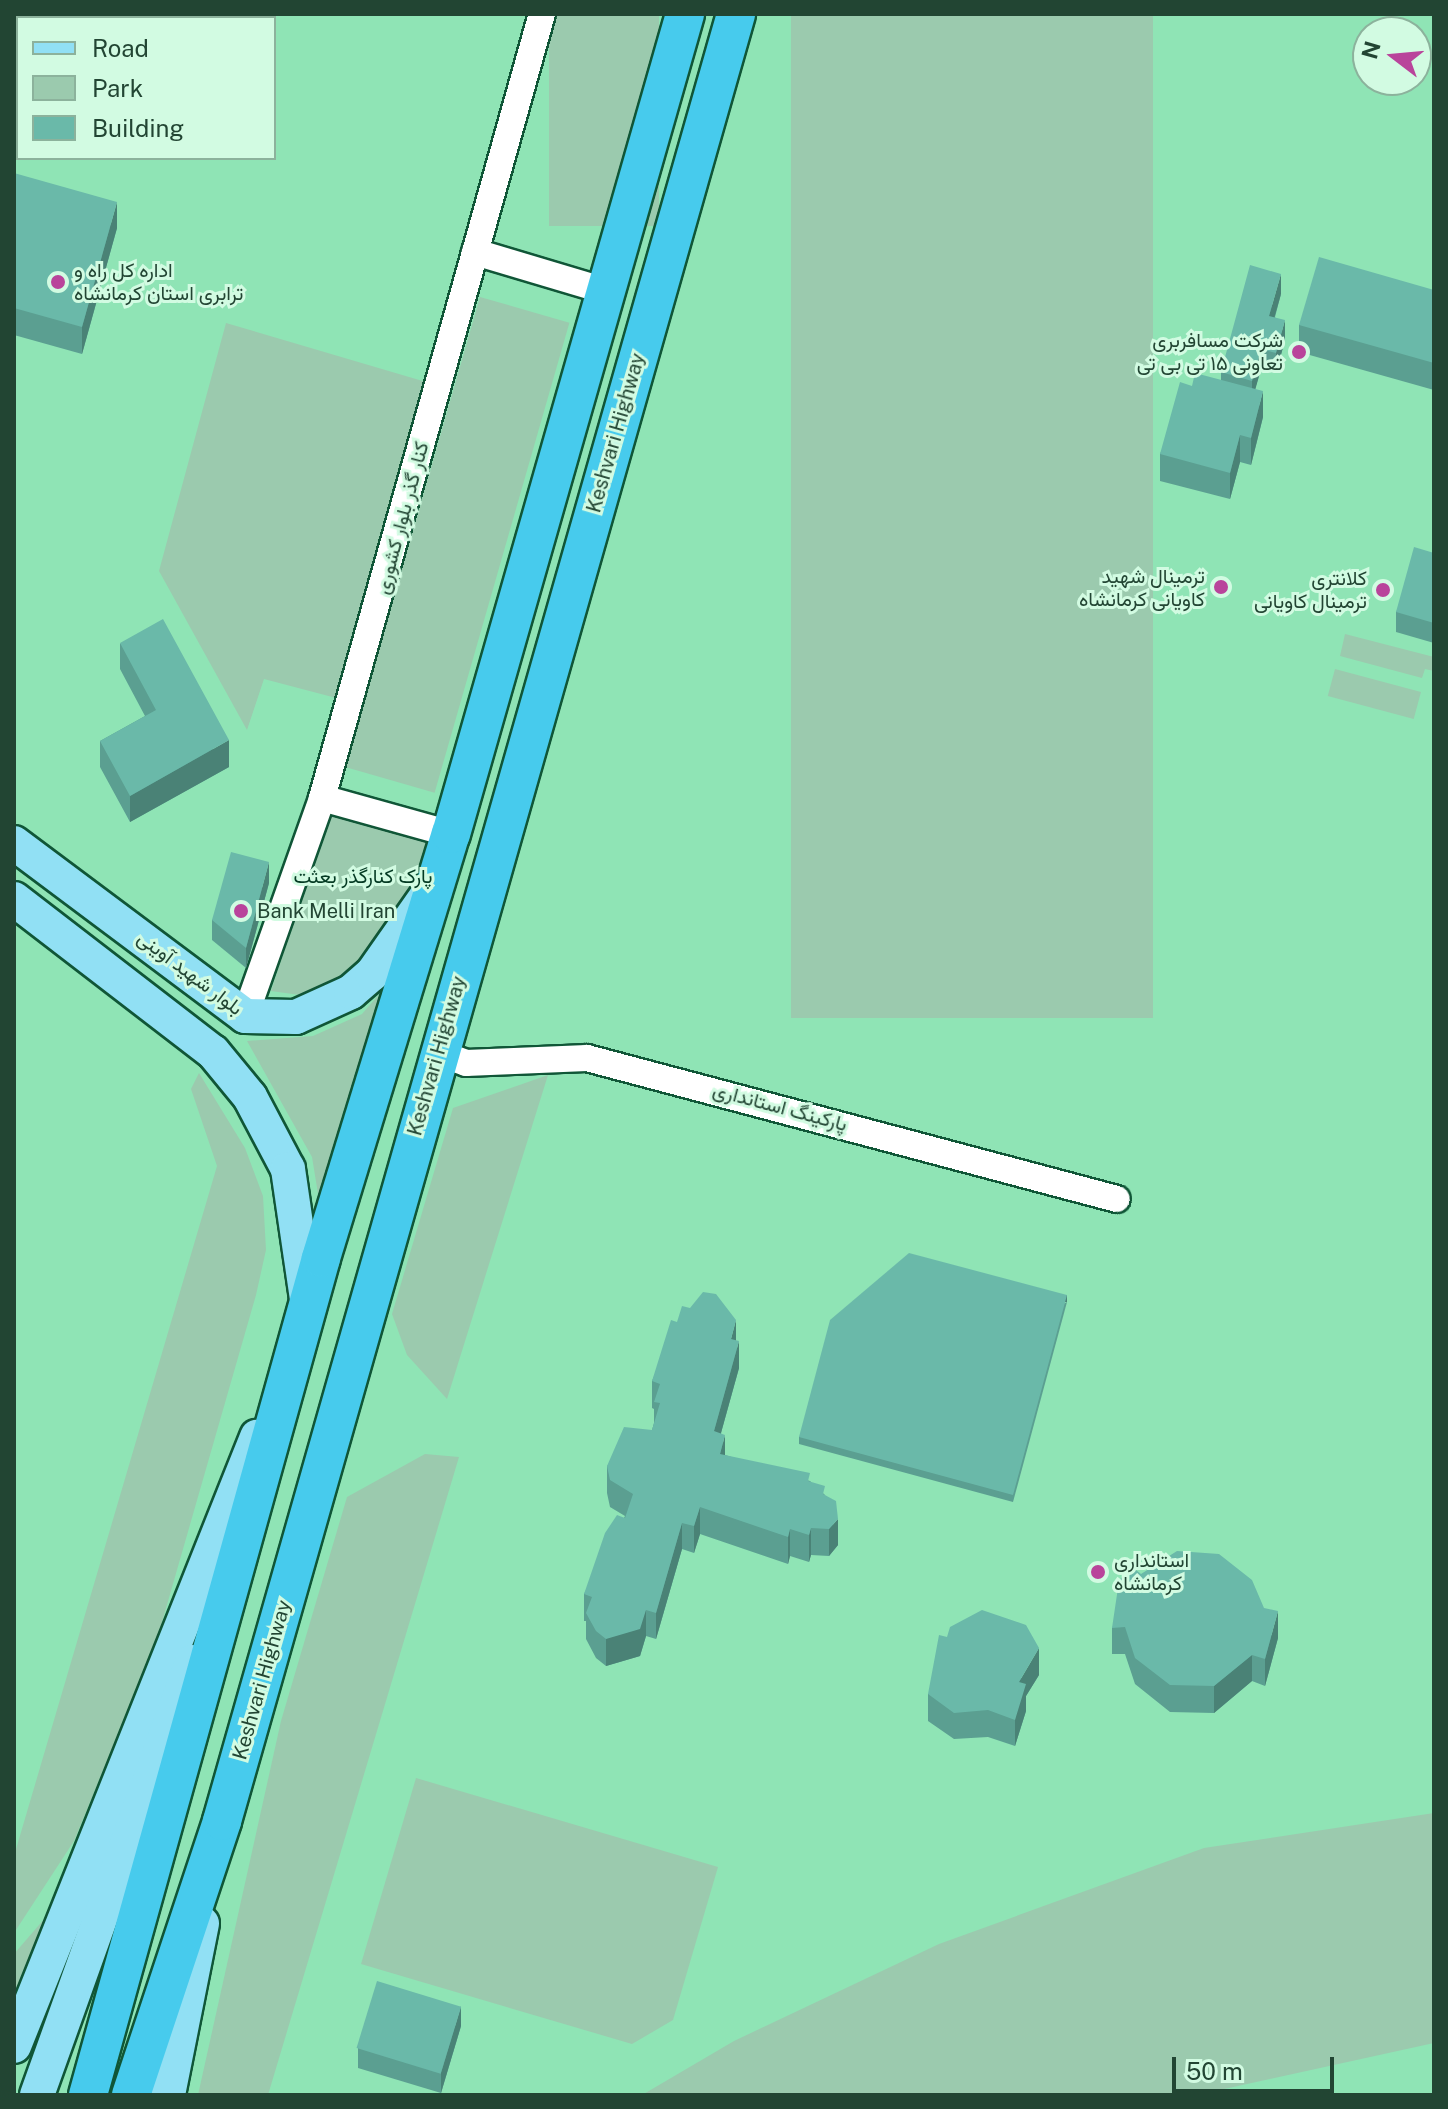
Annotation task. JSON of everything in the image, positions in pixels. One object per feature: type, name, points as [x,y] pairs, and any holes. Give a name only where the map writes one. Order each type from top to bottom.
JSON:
[{"type":"highway","points":[[88,2095],[308,1308],[451,834],[685,14]]},
{"type":"highway","name":"Keshvari Highway","points":[[131,2095],[222,1821],[736,14]]},
{"type":"main road","name":"بلوار شهید آوینی","points":[[14,843],[245,1016],[296,1017],[351,992],[372,974],[433,887]]},
{"type":"main road","points":[[14,899],[213,1052],[250,1097],[288,1169],[308,1308],[14,2046]]},
{"type":"main road","points":[[213,1052],[245,1016]]},
{"type":"main road","points":[[37,2095],[283,1405]]},
{"type":"main road","points":[[168,2095],[222,1821]]},
{"type":"street","name":"کنار گذر بلوار کشوری","points":[[245,1016],[322,798],[542,14]]},
{"type":"street","points":[[475,252],[606,291]]},
{"type":"street","points":[[322,798],[451,834]]},
{"type":"street","name":"پارکینگ استانداری","points":[[439,1053],[466,1063],[587,1058],[1117,1199]]},
{"type":"green space","points":[[549,14],[659,14],[659,226],[549,226]]},
{"type":"green space","points":[[791,14],[1153,14],[1153,1018],[791,1018]]},
{"type":"green space","points":[[480,297],[569,323],[435,793],[345,767]]},
{"type":"green space","points":[[226,323],[426,382],[340,699],[264,679],[247,730],[159,571]]},
{"type":"green space","points":[[1345,634],[1434,657],[1434,671],[1425,669],[1422,678],[1340,656]]},
{"type":"green space","points":[[1335,669],[1421,692],[1414,719],[1328,696]]},
{"type":"green space","name":"پارک کنارگذر بعثت","points":[[330,812],[433,841],[399,921],[352,974],[307,996],[271,991]]},
{"type":"green space","points":[[389,983],[320,1206],[312,1157],[247,1041],[313,1036],[362,1014]]},
{"type":"green space","points":[[199,1073],[245,1148],[263,1196],[266,1250],[256,1295],[156,1643],[74,1841],[14,1933],[14,1856],[217,1166],[191,1089]]},
{"type":"green space","points":[[548,1075],[447,1399],[407,1355],[392,1314],[453,1108]]},
{"type":"green space","points":[[425,1454],[459,1457],[268,2095],[198,2095],[281,1721],[347,1497]]},
{"type":"green space","points":[[416,1778],[718,1867],[673,2020],[632,2044],[361,1964]]},
{"type":"green space","points":[[1434,1813],[1434,2043],[1197,2095],[642,2095],[734,2041],[939,1944],[1204,1848]]},
{"type":"green space","points":[[70,1889],[14,2005],[14,1954]]},
{"type":"building","name":"اداره کل راه و ترابری استان کرمانشاه","points":[[14,173],[117,202],[82,327],[14,308]]},
{"type":"building","points":[[1319,257],[1434,290],[1434,363],[1299,325]]},
{"type":"building","points":[[1250,265],[1281,274],[1269,316],[1285,320],[1276,353],[1261,349],[1252,381],[1221,372]]},
{"type":"building","points":[[1195,373],[1263,391],[1251,438],[1240,435],[1230,473],[1160,454],[1180,382],[1192,386]]},
{"type":"building","points":[[1414,547],[1434,553],[1434,623],[1396,612]]},
{"type":"building","points":[[163,619],[229,740],[130,796],[100,741],[156,710],[120,643]]},
{"type":"building","name":"Bank Melli Iran","points":[[231,852],[269,862],[246,948],[212,920]]},
{"type":"building","points":[[909,1253],[1067,1295],[1013,1495],[799,1437],[830,1320]]},
{"type":"building","points":[[703,1292],[716,1294],[736,1320],[731,1339],[739,1341],[714,1431],[725,1435],[720,1454],[810,1473],[808,1481],[825,1486],[823,1494],[836,1501],[838,1519],[829,1529],[811,1528],[809,1535],[790,1529],[788,1537],[700,1507],[694,1526],[682,1523],[656,1613],[646,1610],[640,1629],[606,1639],[596,1631],[586,1613],[592,1597],[584,1594],[605,1533],[617,1515],[625,1518],[633,1494],[610,1480],[607,1466],[624,1427],[652,1430],[660,1403],[654,1402],[660,1384],[652,1381],[671,1320],[677,1322],[682,1306],[690,1308]]},
{"type":"building","points":[[1177,1551],[1219,1554],[1252,1580],[1264,1608],[1278,1611],[1265,1659],[1252,1655],[1214,1686],[1170,1685],[1135,1658],[1125,1627],[1112,1628],[1119,1581],[1131,1566],[1141,1574]]},
{"type":"building","points":[[982,1610],[1026,1625],[1039,1648],[1019,1682],[1026,1684],[1015,1720],[988,1710],[954,1713],[928,1694],[939,1635],[947,1637],[950,1627]]},
{"type":"building","points":[[377,1981],[461,2007],[441,2074],[357,2048]]},
{"type":"place","name":"اداره کل راه و ترابری استان کرمانشاه","points":[[58,282]]},
{"type":"place","name":"شرکت مسافربری تعاونی ۱۵ تی بی تی","points":[[1299,352]]},
{"type":"place","name":"ترمینال شهید کاویانی کرمانشاه","points":[[1221,587]]},
{"type":"place","name":"کلانتری ترمینال کاویانی","points":[[1383,590]]},
{"type":"place","name":"Bank Melli Iran","points":[[241,911]]},
{"type":"place","name":"استانداری کرمانشاه","points":[[1098,1572]]}]
